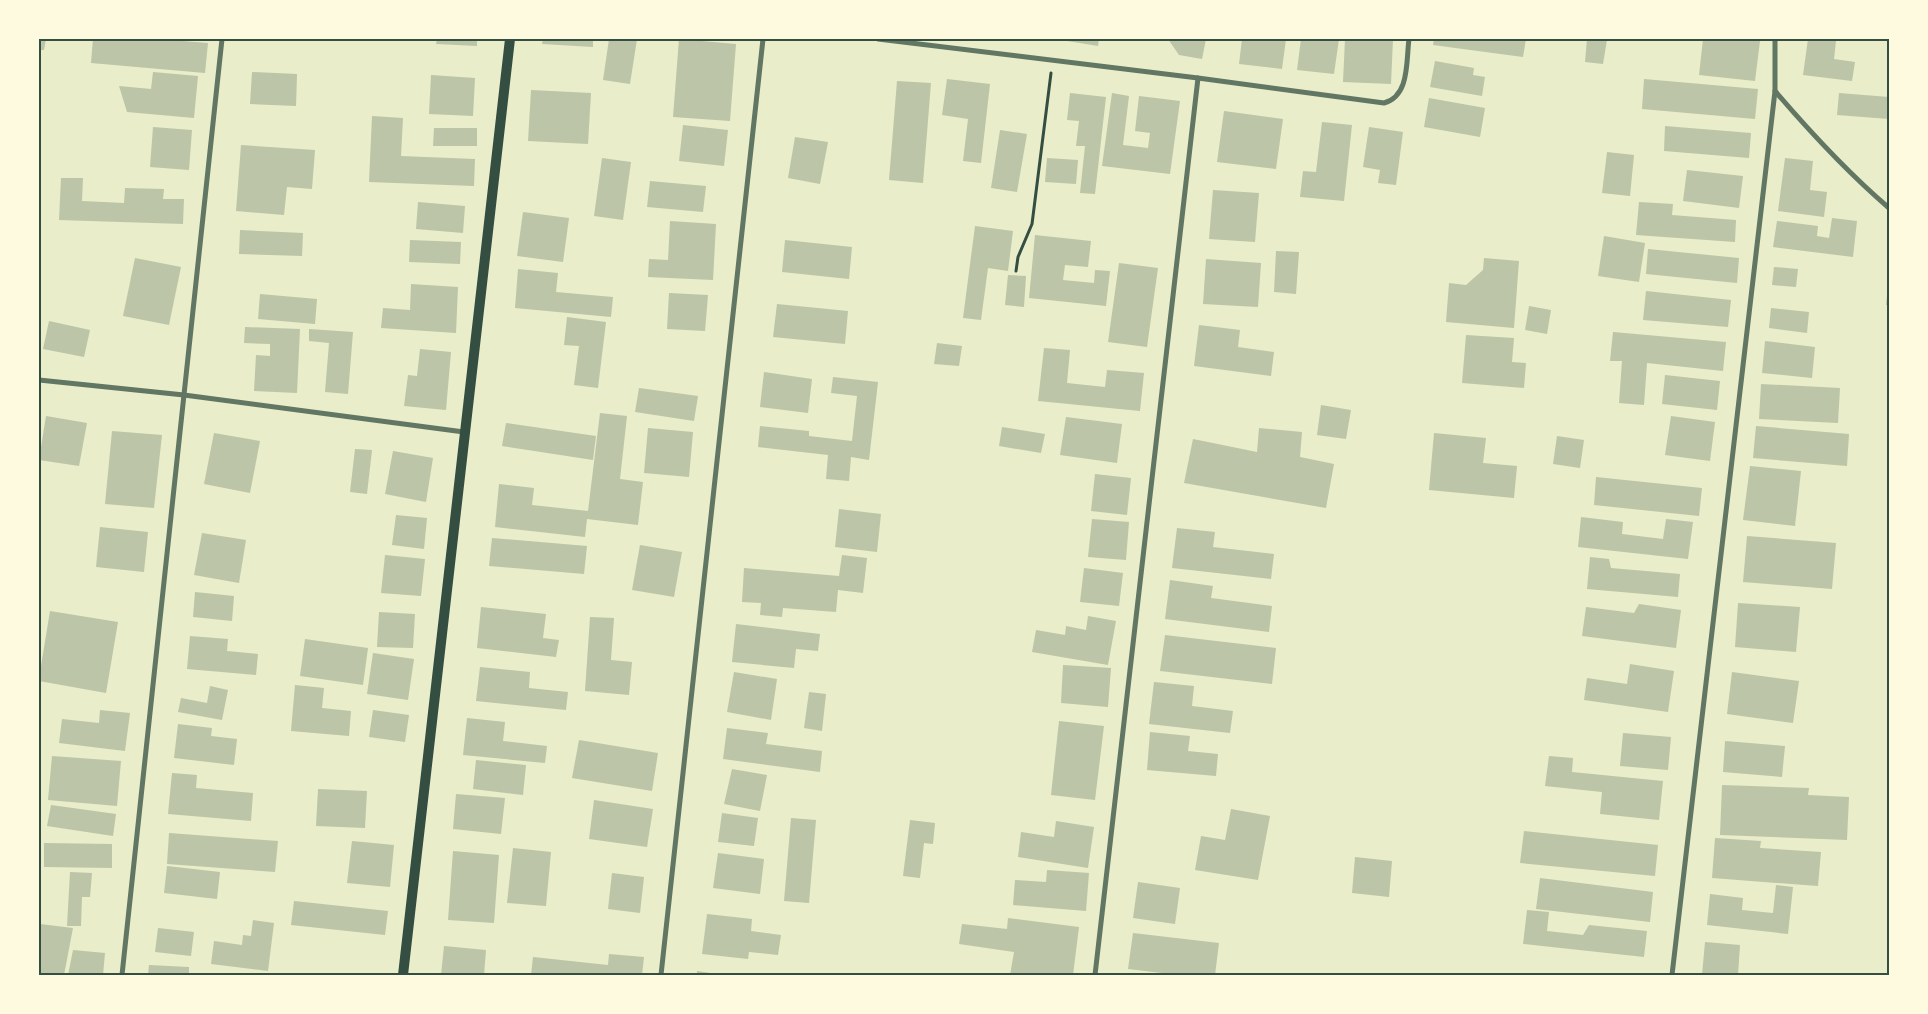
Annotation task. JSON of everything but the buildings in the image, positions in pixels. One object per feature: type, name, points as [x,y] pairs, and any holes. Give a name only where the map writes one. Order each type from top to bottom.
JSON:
[{"type":"main road","points":[[403,975],[510,39]]},
{"type":"street","points":[[122,975],[222,39]]},
{"type":"street","points":[[661,975],[763,39]]},
{"type":"street","points":[[878,39],[1384,103],[1394,100],[1403,88],[1409,39]]},
{"type":"street","points":[[1672,975],[1775,91],[1775,39]]},
{"type":"street","points":[[1095,975],[1198,78]]},
{"type":"street","points":[[1775,91],[1813,136],[1847,171],[1889,208]]},
{"type":"street","points":[[39,380],[184,395],[464,432]]},
{"type":"path","points":[[1016,271],[1021,249],[1032,224],[1053,60]]}]
